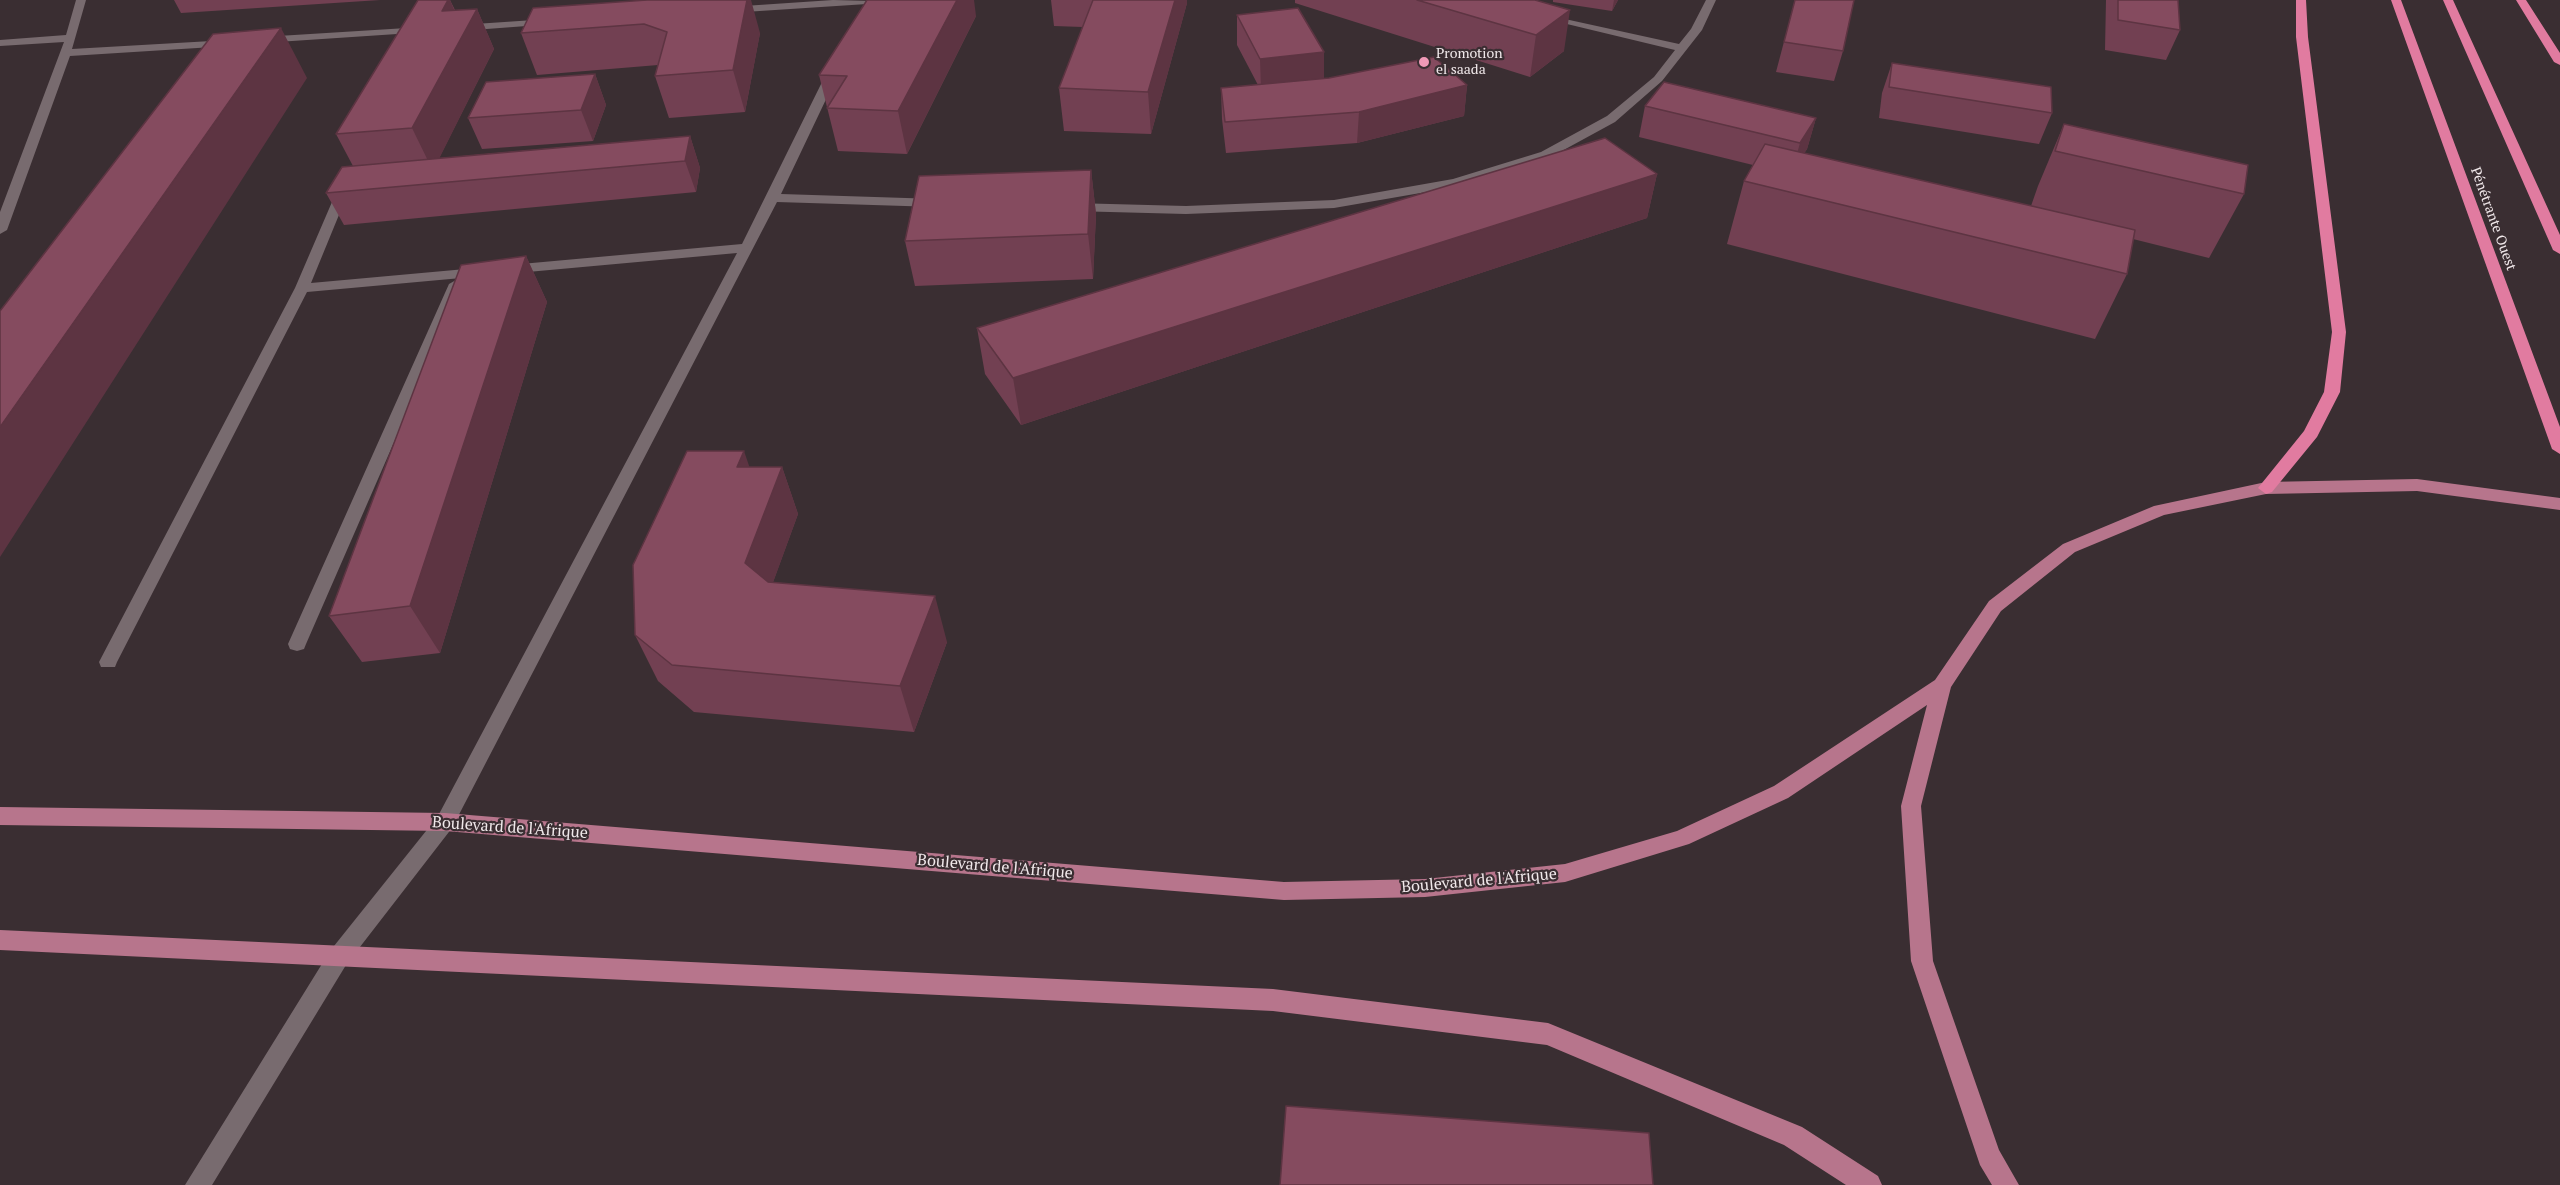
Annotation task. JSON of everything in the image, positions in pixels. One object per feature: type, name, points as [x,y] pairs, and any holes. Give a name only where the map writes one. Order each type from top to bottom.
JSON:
[{"type":"highway","points":[[2266,488],[2311,433],[2332,392],[2339,332],[2302,37],[2301,0]]},
{"type":"highway","name":"Pénétrante Ouest","points":[[2396,0],[2560,449]]},
{"type":"highway","points":[[2448,0],[2560,250]]},
{"type":"highway","points":[[2521,0],[2560,62]]},
{"type":"main road","points":[[2006,1185],[1989,1156],[1922,961],[1911,806],[1941,685],[1995,606],[2069,548],[2160,510],[2266,488],[2417,485],[2560,504]]},
{"type":"main road","name":"Boulevard de l'Afrique","points":[[0,816],[445,822],[1284,891],[1425,888],[1565,873],[1682,838],[1781,792],[1941,685]]},
{"type":"main road","points":[[0,940],[338,958],[1273,1000],[1548,1034],[1793,1137],[1869,1185]]},
{"type":"street","points":[[0,230],[66,53],[81,0]]},
{"type":"street","points":[[1057,207],[1186,210],[1334,204],[1455,183],[1545,155],[1611,119],[1658,79],[1696,30],[1711,0]]},
{"type":"street","points":[[715,11],[866,4]]},
{"type":"street","points":[[1536,13],[1682,48]]},
{"type":"street","points":[[66,53],[409,36],[441,29],[564,21]]},
{"type":"street","points":[[0,43],[71,38]]},
{"type":"street","points":[[198,1185],[338,958],[445,822],[773,198],[838,63]]},
{"type":"street","points":[[108,662],[302,288],[352,170]]},
{"type":"street","points":[[773,198],[950,203]]},
{"type":"street","points":[[302,288],[747,248]]},
{"type":"street","points":[[297,644],[460,274]]},
{"type":"building","points":[[418,0],[448,0],[442,11],[477,9],[412,128],[336,134]]},
{"type":"building","points":[[647,0],[747,0],[733,70],[655,76],[667,32],[644,24],[521,33],[533,8]]},
{"type":"building","points":[[867,0],[957,0],[898,111],[827,108],[847,76],[819,75]]},
{"type":"building","points":[[1093,0],[1175,0],[1148,92],[1059,88]]},
{"type":"building","points":[[1417,0],[1535,0],[1570,10],[1536,35]]},
{"type":"building","points":[[1795,0],[1854,0],[1843,51],[1784,42]]},
{"type":"building","points":[[2118,0],[2178,0],[2180,30],[2118,20]]},
{"type":"building","points":[[1298,8],[1324,52],[1260,59],[1237,15]]},
{"type":"building","points":[[281,28],[0,427],[0,311],[213,34]]},
{"type":"building","points":[[1434,57],[1467,85],[1359,112],[1225,122],[1221,88],[1329,78]]},
{"type":"building","points":[[1892,63],[2051,87],[2052,113],[1889,87]]},
{"type":"building","points":[[595,74],[581,110],[468,118],[486,82]]},
{"type":"building","points":[[1664,82],[1816,118],[1800,143],[1645,106]]},
{"type":"building","points":[[2064,124],[2248,165],[2244,194],[2055,151]]},
{"type":"building","points":[[690,136],[685,161],[326,193],[342,167]]},
{"type":"building","points":[[1605,138],[1657,174],[1013,378],[977,328]]},
{"type":"building","points":[[1765,144],[2135,230],[2127,274],[1744,181]]},
{"type":"building","points":[[1091,170],[1088,234],[905,241],[919,176]]},
{"type":"building","points":[[526,256],[410,606],[329,616],[461,265]]},
{"type":"building","points":[[687,451],[744,451],[737,467],[782,467],[745,563],[768,582],[935,596],[900,686],[672,665],[635,635],[633,565]]},
{"type":"building","points":[[1286,1106],[1649,1133],[1653,1185],[1280,1185]]},
{"type":"place","name":"Promotion el saada","points":[[1424,62]]}]
